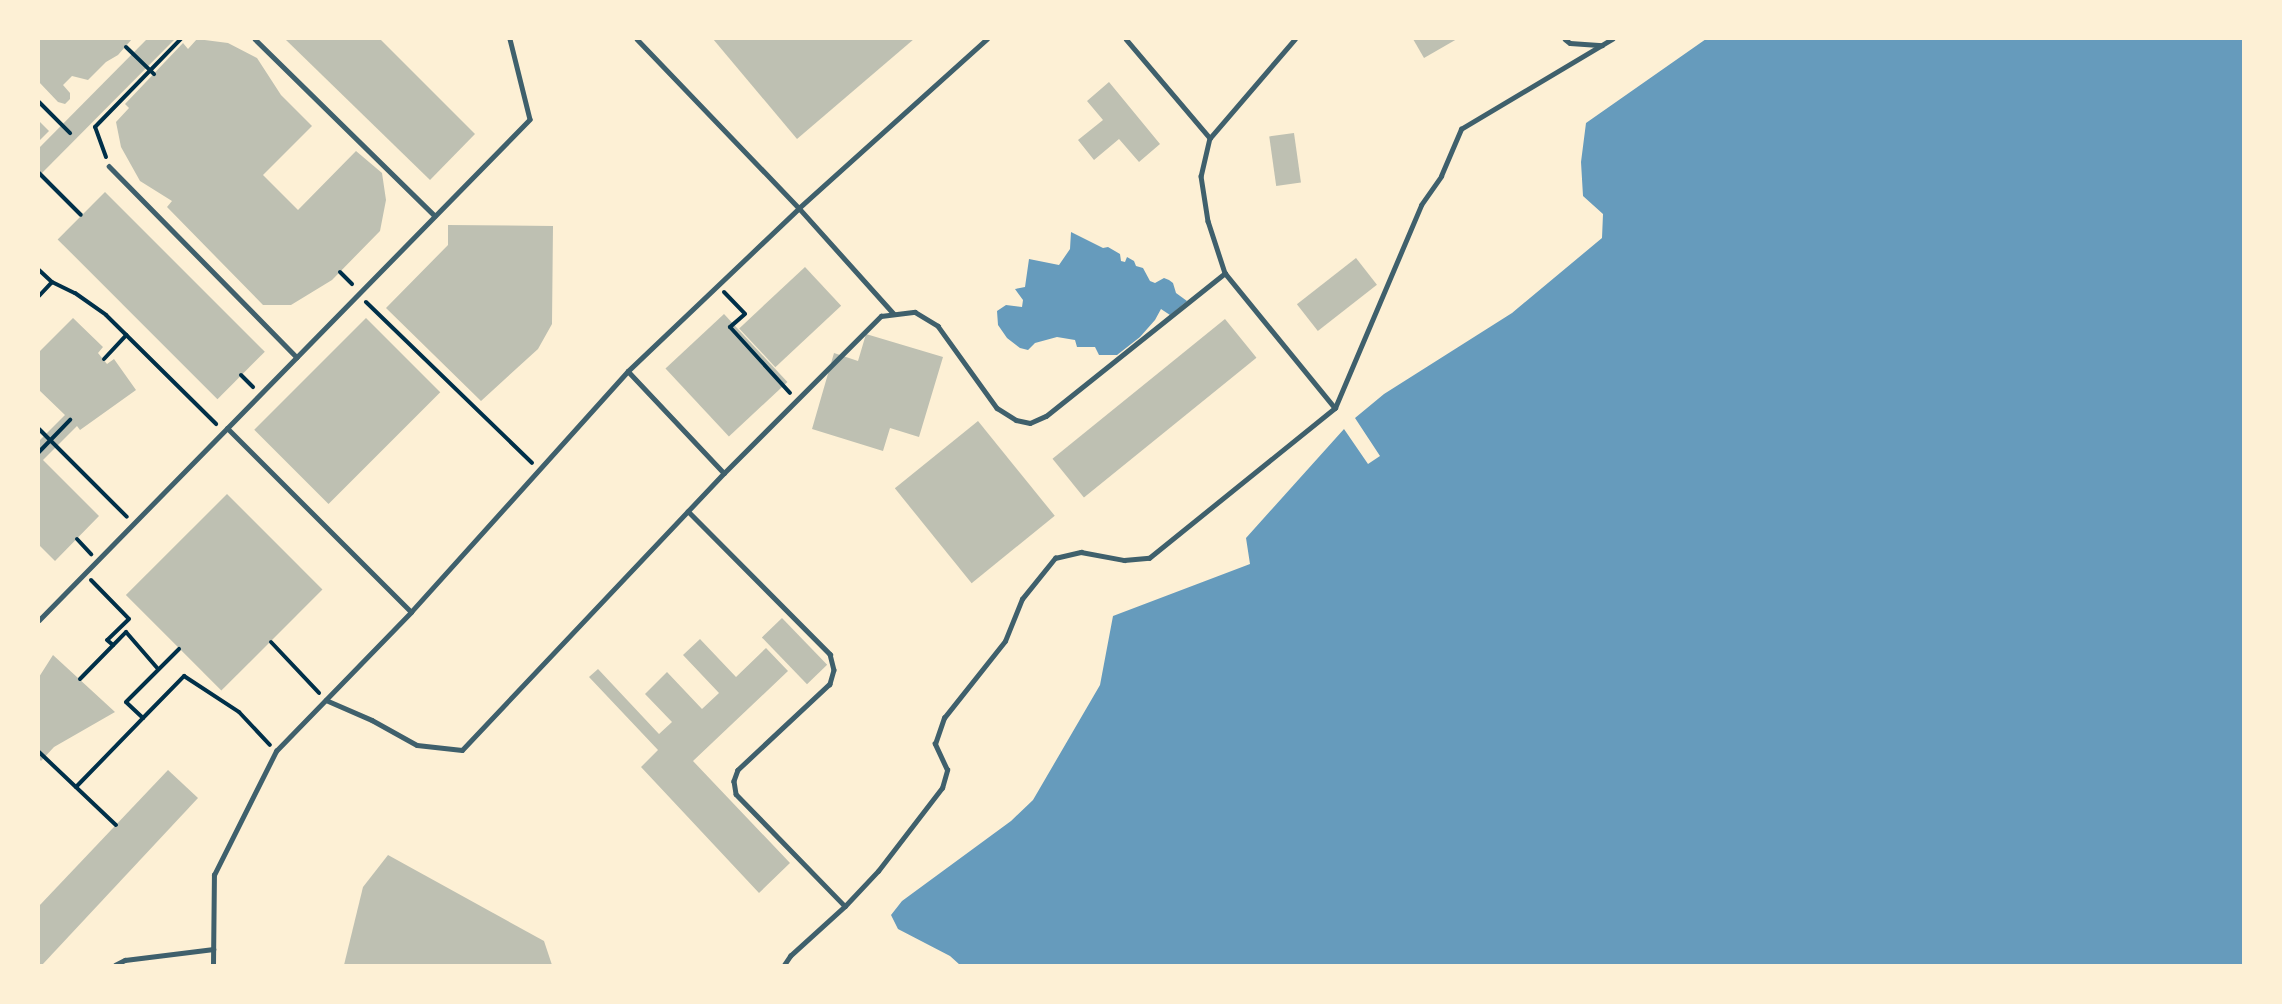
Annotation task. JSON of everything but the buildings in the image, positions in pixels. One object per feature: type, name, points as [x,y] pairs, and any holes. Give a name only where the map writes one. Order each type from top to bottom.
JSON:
[{"type":"street","points":[[39,620],[530,119]]},
{"type":"street","points":[[225,430],[411,612]]},
{"type":"lane","points":[[255,39],[435,216]]},
{"type":"lane","points":[[510,39],[530,119]]},
{"type":"lane","points":[[637,39],[799,208],[894,314]]},
{"type":"lane","points":[[213,965],[214,875],[276,751],[411,612],[628,371],[799,208],[987,39]]},
{"type":"lane","points":[[1126,39],[1210,138]]},
{"type":"lane","points":[[1295,39],[1210,138],[1202,176],[1208,221],[1225,273],[1335,408]]},
{"type":"lane","points":[[1565,39],[1570,43],[1602,45]]},
{"type":"lane","points":[[784,965],[790,956],[845,906],[878,872],[942,788],[947,770],[935,744],[944,718],[1005,641],[1022,600],[1055,558],[1081,552],[1124,560],[1149,558],[1335,408],[1421,205],[1441,176],[1461,129],[1612,39]]},
{"type":"lane","points":[[109,166],[297,357]]},
{"type":"lane","points":[[326,700],[372,720],[417,745],[462,750],[724,473],[881,316],[915,312],[938,326],[997,408],[1016,420],[1030,423],[1046,416],[1225,273]]},
{"type":"lane","points":[[628,371],[724,473]]},
{"type":"lane","points":[[688,511],[830,654],[834,670],[830,684],[738,770],[734,781],[736,794],[845,906]]},
{"type":"lane","points":[[115,965],[125,960],[213,949]]},
{"type":"path","points":[[109,166],[95,127],[152,73],[181,39]]},
{"type":"path","points":[[126,47],[152,73]]},
{"type":"path","points":[[39,102],[70,133]]},
{"type":"path","points":[[39,173],[81,215]]},
{"type":"path","points":[[39,270],[52,282],[75,293],[106,315],[225,430]]},
{"type":"path","points":[[39,296],[52,282]]},
{"type":"path","points":[[718,285],[745,314],[730,327],[797,400]]},
{"type":"path","points":[[358,295],[539,470]]},
{"type":"path","points":[[104,359],[126,335]]},
{"type":"path","points":[[39,452],[70,420]]},
{"type":"path","points":[[39,429],[134,524]]},
{"type":"path","points":[[77,539],[98,561]]},
{"type":"path","points":[[85,574],[129,619],[107,640],[113,645]]},
{"type":"path","points":[[80,679],[126,632],[158,669]]},
{"type":"path","points":[[271,642],[326,700]]},
{"type":"path","points":[[143,718],[126,702],[178,649]]},
{"type":"path","points":[[76,787],[184,676],[239,712],[276,751]]},
{"type":"path","points":[[39,752],[116,825]]},
{"type":"water","points":[[1706,39],[2243,39],[2243,965],[960,965],[950,956],[898,929],[891,915],[902,901],[1011,821],[1033,800],[1100,685],[1113,616],[1250,564],[1246,538],[1344,429],[1368,464],[1380,456],[1355,418],[1384,394],[1512,313],[1602,238],[1603,214],[1583,196],[1581,162],[1586,123]]},
{"type":"water","points":[[1071,232],[1103,248],[1108,247],[1120,254],[1121,261],[1125,262],[1127,257],[1134,261],[1136,266],[1143,268],[1150,281],[1155,283],[1164,278],[1169,280],[1173,283],[1176,293],[1187,301],[1170,315],[1161,309],[1155,320],[1140,337],[1117,355],[1099,355],[1095,347],[1077,347],[1075,340],[1057,337],[1035,343],[1028,350],[1020,348],[1007,338],[998,325],[997,311],[1006,305],[1022,307],[1023,300],[1015,289],[1025,287],[1029,259],[1059,265],[1070,249]]}]
